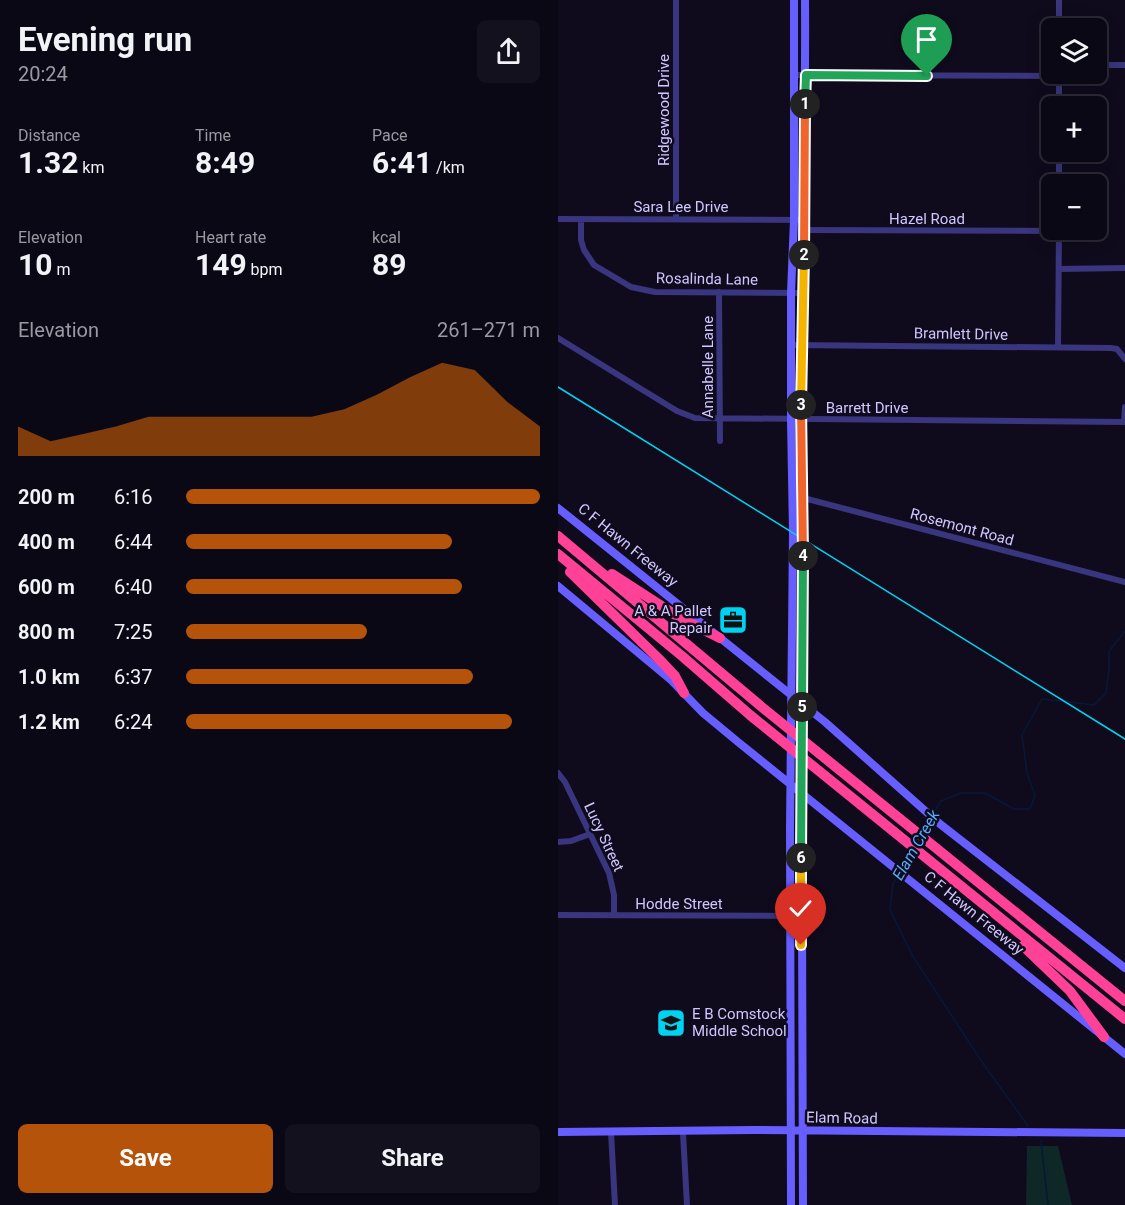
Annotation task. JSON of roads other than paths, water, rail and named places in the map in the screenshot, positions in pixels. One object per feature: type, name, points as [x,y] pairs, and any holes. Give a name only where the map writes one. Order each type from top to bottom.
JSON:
[{"type":"highway","name":"C F Hawn Freeway","points":[[558,536],[763,708],[1125,1001]]},
{"type":"highway","points":[[558,555],[566,568],[675,676],[684,693]]},
{"type":"highway","name":"C F Hawn Freeway","points":[[558,555],[750,716],[1125,1019]]},
{"type":"highway","points":[[591,563],[622,579],[680,618],[720,638]]},
{"type":"highway","points":[[997,917],[1015,938],[1070,991],[1104,1037]]},
{"type":"highway","points":[[1089,972],[1125,991]]},
{"type":"main road","points":[[791,1205],[791,292],[795,220],[794,0]]},
{"type":"main road","points":[[803,1205],[801,420],[805,220],[805,0]]},
{"type":"main road","name":"C F Hawn Freeway","points":[[558,508],[842,736],[921,809],[1125,968]]},
{"type":"main road","name":"C F Hawn Freeway","points":[[558,586],[621,636],[703,713],[1125,1054]]},
{"type":"main road","points":[[772,679],[781,679],[788,675],[792,661]]},
{"type":"main road","points":[[790,828],[801,827]]},
{"type":"main road","points":[[790,869],[801,869]]},
{"type":"main road","points":[[791,989],[802,989]]},
{"type":"main road","points":[[791,1035],[801,1035]]},
{"type":"main road","name":"Elam Road","points":[[558,1132],[1125,1133]]},
{"type":"street","name":"Ridgewood Drive","points":[[676,0],[676,219]]},
{"type":"street","points":[[1059,0],[1059,18]]},
{"type":"street","points":[[1107,65],[1125,65]]},
{"type":"street","points":[[795,75],[1041,75]]},
{"type":"street","name":"Sara Lee Drive","points":[[558,219],[805,220]]},
{"type":"street","name":"Rosalinda Lane","points":[[581,219],[581,240],[594,265],[631,287],[656,292],[802,293]]},
{"type":"street","name":"Hazel Road","points":[[794,230],[1041,230]]},
{"type":"street","points":[[1058,347],[1059,240]]},
{"type":"street","points":[[1059,269],[1125,268]]},
{"type":"street","name":"Annabelle Lane","points":[[719,292],[720,441]]},
{"type":"street","name":"Barrett Drive","points":[[558,338],[677,411],[695,418],[1125,422]]},
{"type":"street","name":"Bramlett Drive","points":[[791,345],[1111,348],[1117,350],[1125,359]]},
{"type":"street","points":[[1125,407],[1125,422]]},
{"type":"street","name":"Rosemont Road","points":[[792,495],[1125,582]]},
{"type":"street","name":"Lucy Street","points":[[558,773],[566,782],[609,873],[613,885],[614,915]]},
{"type":"street","points":[[558,842],[571,841],[590,834]]},
{"type":"street","name":"Hodde Street","points":[[558,915],[801,916]]},
{"type":"street","points":[[610,1132],[615,1205]]},
{"type":"street","points":[[683,1132],[687,1205]]},
{"type":"waterway","name":"Elam Creek","points":[[933,814],[941,801],[961,793],[985,793],[1014,809],[1030,809],[1035,795],[1027,773],[1022,735],[1042,699],[1094,705],[1106,693],[1109,651],[1125,631]]},
{"type":"waterway","name":"Elam Creek","points":[[923,832],[929,821]]},
{"type":"waterway","name":"Elam Creek","points":[[902,868],[911,852]]},
{"type":"waterway","name":"Elam Creek","points":[[898,875],[893,884],[890,910],[912,955],[982,1062],[1028,1126]]},
{"type":"waterway","name":"Elam Creek","points":[[1041,1141],[1048,1205]]},
{"type":"tram line","points":[[558,387],[1125,739]]},
{"type":"place","name":"A & A Pallet Repair","points":[[733,620]]},
{"type":"place","name":"E B Comstock Middle School","points":[[671,1023]]}]
